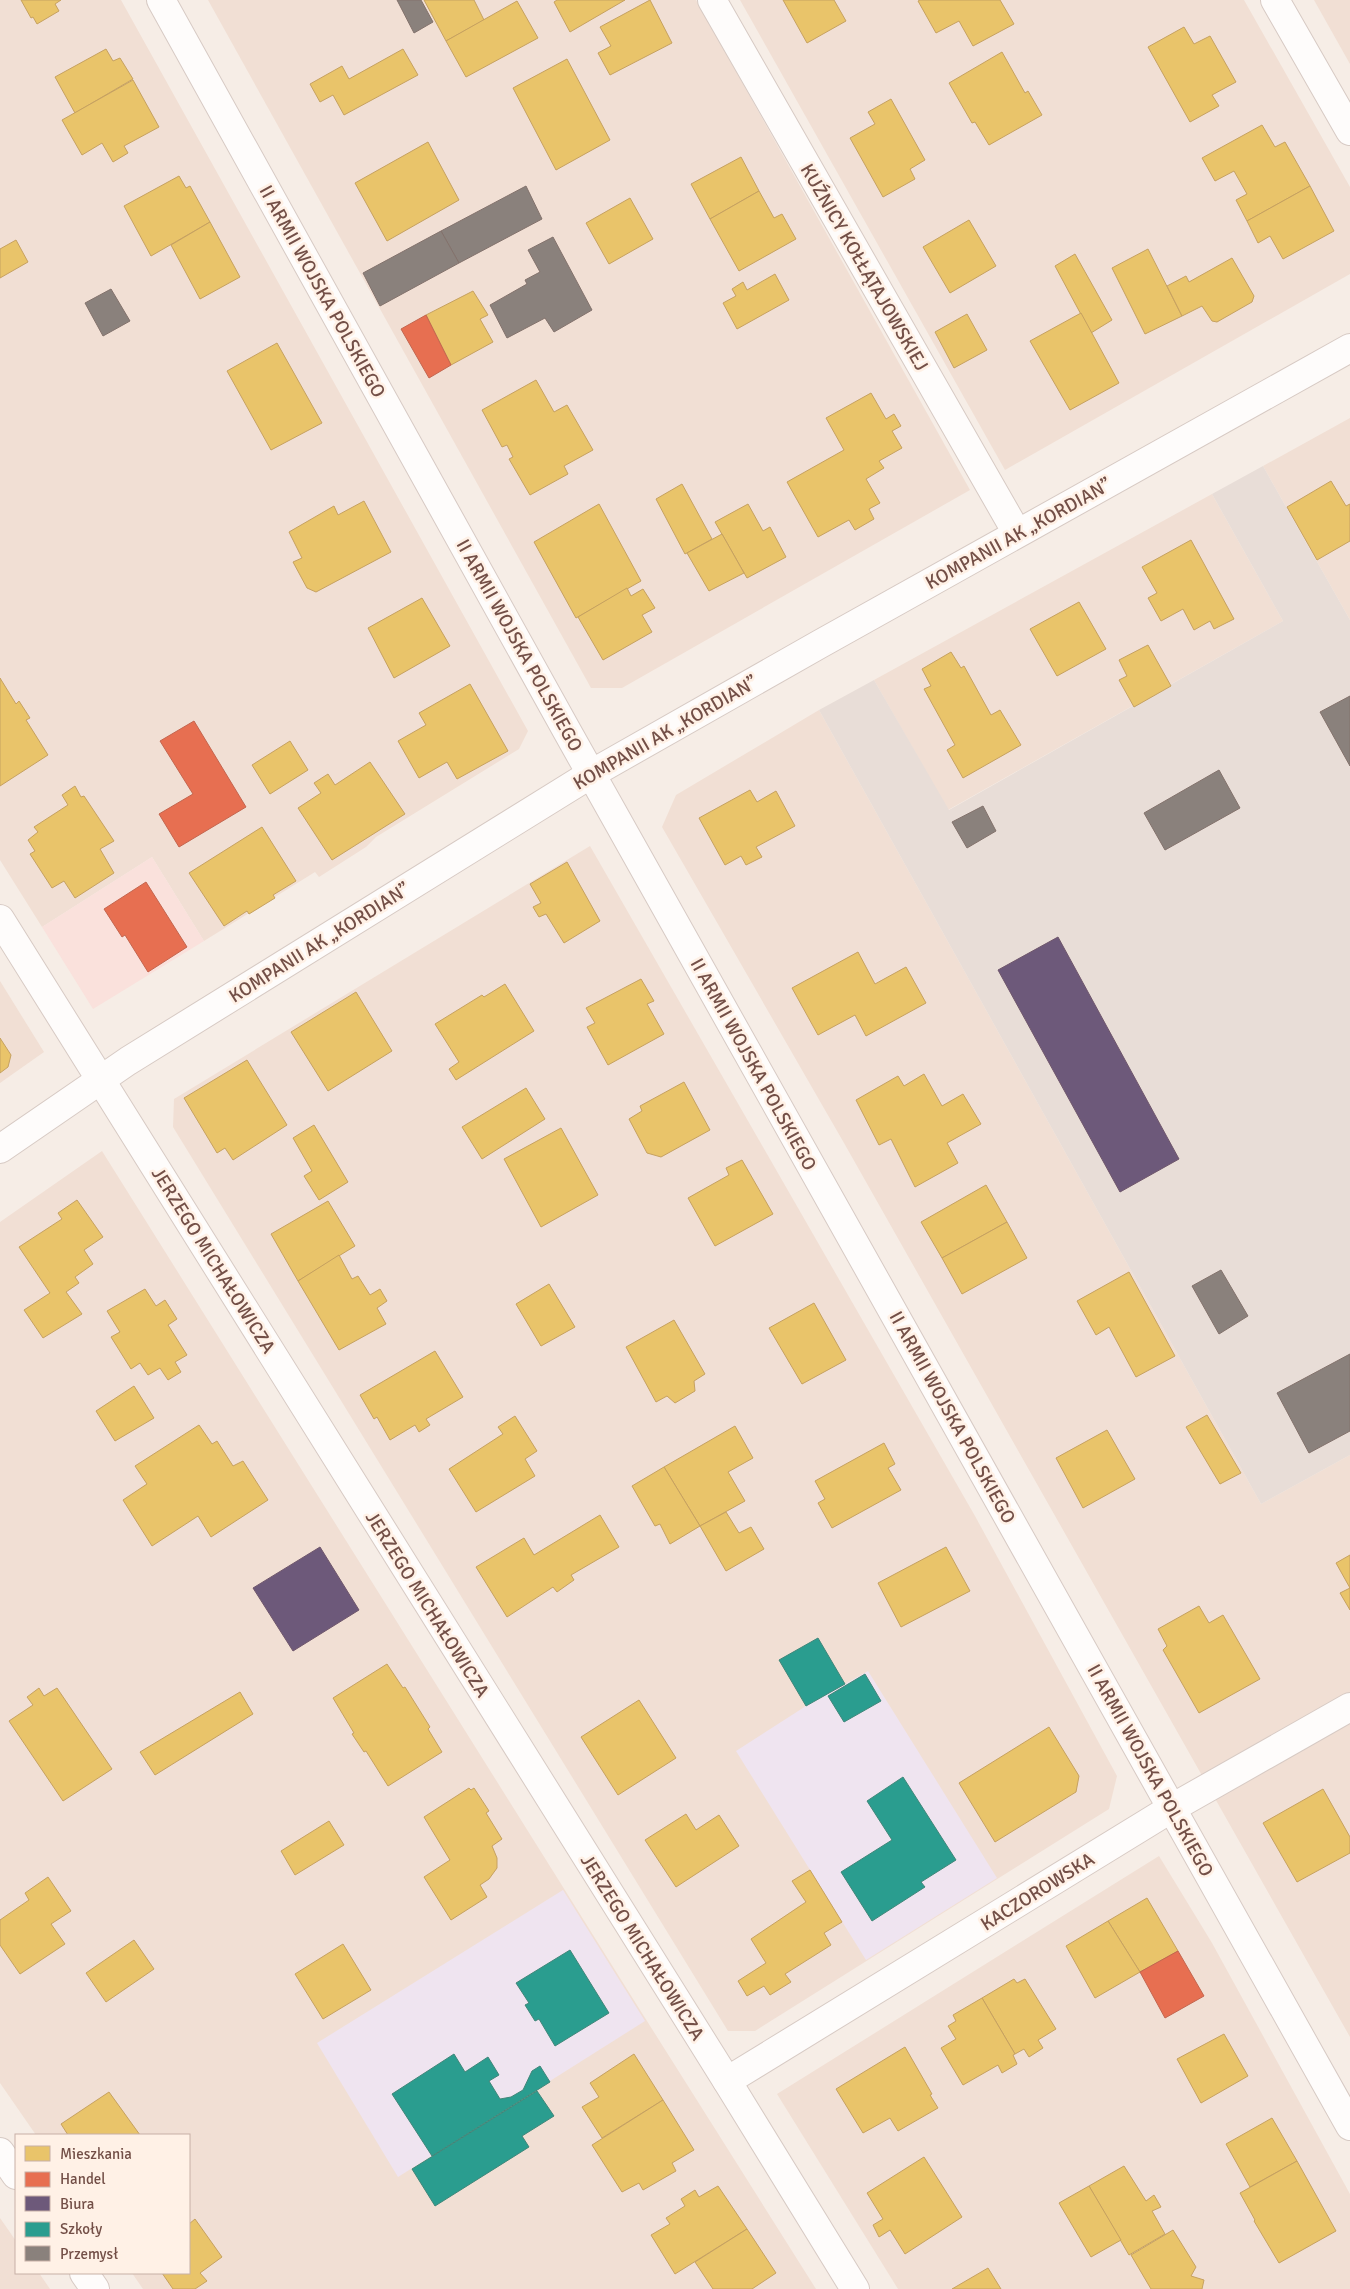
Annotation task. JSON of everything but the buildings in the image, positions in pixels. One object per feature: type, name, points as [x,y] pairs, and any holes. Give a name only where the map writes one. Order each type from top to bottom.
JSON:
[{"type":"street","name":"II ARMII WOJSKA POLSKIEGO","points":[[161,0],[591,774],[1350,2126]]},
{"type":"street","name":"KUŹNICY KOŁŁĄTAJOWSKIEJ","points":[[712,0],[1017,533]]},
{"type":"street","points":[[1275,0],[1350,132]]},
{"type":"street","name":"KOMPANII AK „KORDIAN”","points":[[0,1148],[101,1080],[591,774],[1017,533],[1350,348]]},
{"type":"street","name":"JERZEGO MICHAŁOWICZA","points":[[0,919],[727,2081],[855,2289]]},
{"type":"street","name":"KACZOROWSKA","points":[[727,2081],[1172,1808],[1350,1707]]},
{"type":"street","points":[[0,2152],[15,2174]]},
{"type":"street","points":[[85,2274],[95,2289]]},
{"type":"shaded area","points":[[0,0],[121,0],[528,731],[519,749],[376,837],[366,847],[319,877],[315,872],[204,941],[152,857],[42,927],[0,860]]},
{"type":"shaded area","points":[[208,0],[696,0],[970,490],[622,688],[591,688]]},
{"type":"shaded area","points":[[740,0],[1244,0],[1350,187],[1350,274],[1005,470]]},
{"type":"shaded area","points":[[1314,0],[1350,0],[1350,64]]},
{"type":"shaded area","points":[[1350,418],[1350,620],[1263,466]]},
{"type":"shaded area","points":[[1263,466],[1350,620],[1350,1455],[1261,1504],[819,710],[874,680],[949,810],[1283,621],[1212,494]]},
{"type":"shaded area","points":[[1212,494],[1283,621],[948,810],[874,680]]},
{"type":"shaded area","points":[[819,710],[1261,1504],[1350,1455],[1350,2037],[844,1143],[662,827],[676,795]]},
{"type":"shaded area","points":[[590,846],[975,1516],[1117,1776],[1109,1809],[755,2031],[728,2031],[173,1127],[174,1099]]},
{"type":"shaded area","points":[[152,857],[204,941],[93,1009],[42,927]]},
{"type":"shaded area","points":[[0,981],[44,1052],[0,1083]]},
{"type":"shaded area","points":[[102,1151],[816,2289],[143,2289],[133,2274],[190,2274],[190,2134],[35,2134],[0,2083],[0,1222]]},
{"type":"shaded area","points":[[868,1671],[997,1878],[866,1960],[736,1751],[806,1706]]},
{"type":"shaded area","points":[[1159,1856],[1212,1943],[1350,2194],[1350,2289],[898,2289],[777,2094]]},
{"type":"shaded area","points":[[563,1890],[645,2021],[398,2177],[317,2043]]},
{"type":"shaded area","points":[[0,2218],[15,2240],[15,2274],[40,2274],[50,2289],[0,2289]]}]
